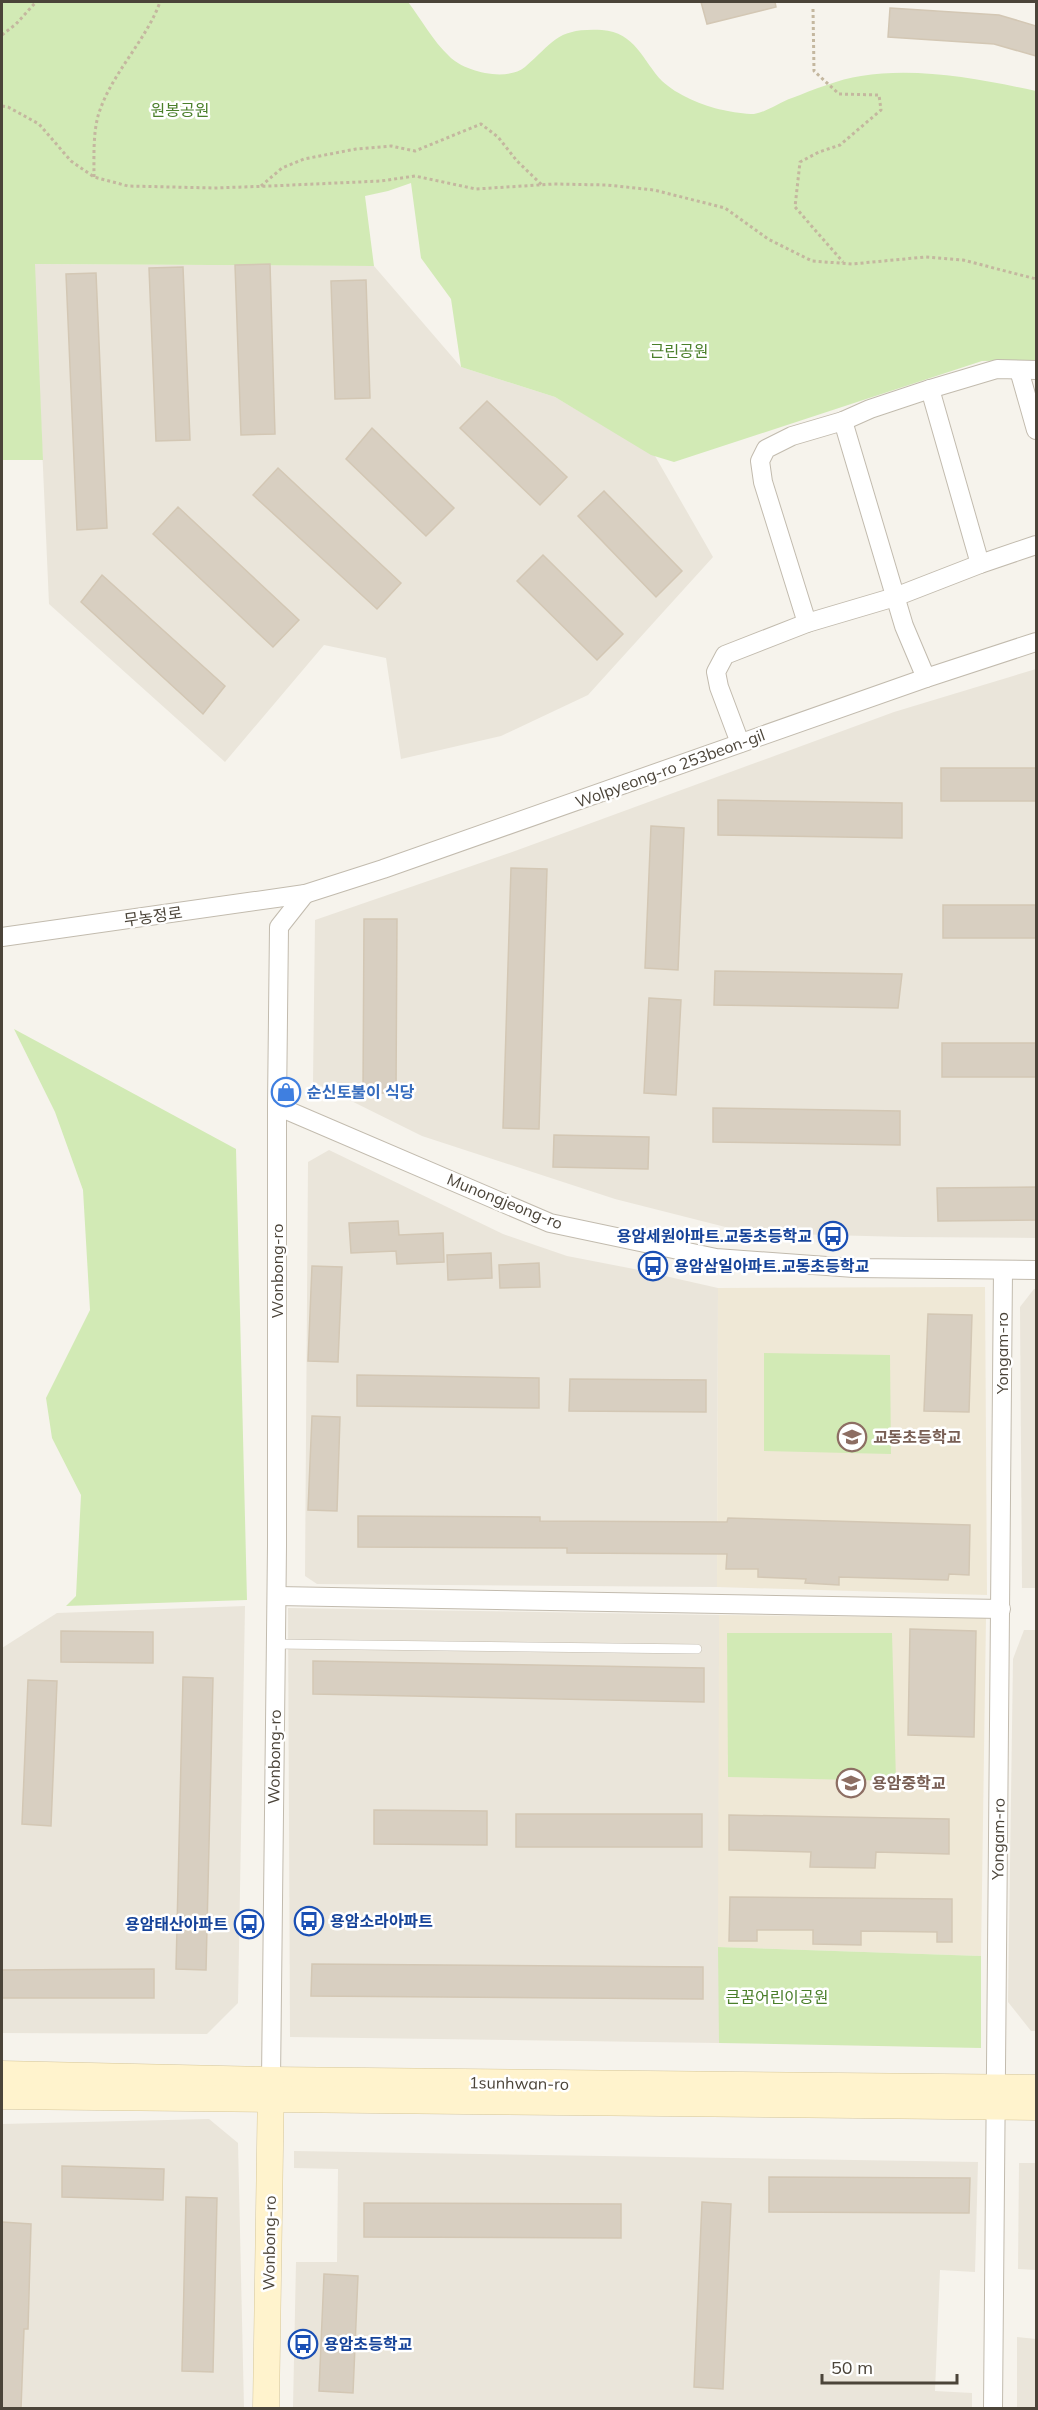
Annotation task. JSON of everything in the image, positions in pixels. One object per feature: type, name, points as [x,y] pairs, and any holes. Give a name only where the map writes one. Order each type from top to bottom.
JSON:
[{"type":"street","points":[[807,623],[763,482],[760,462],[766,449],[792,436],[843,421],[870,408],[997,369],[1028,370],[1036,430]]},
{"type":"street","points":[[930,389],[980,564]]},
{"type":"street","points":[[843,421],[904,626],[926,678]]},
{"type":"street","points":[[740,742],[719,687],[716,672],[725,655],[807,623],[895,597],[1036,545]]},
{"type":"street","name":"Wolpyeong-ro 253beon-gil","points":[[305,894],[393,866],[740,742],[1036,642]]},
{"type":"street","points":[[277,1106],[279,927],[305,894]]},
{"type":"street","name":"무농정로","points":[[2,937],[305,894]]},
{"type":"street","name":"Munongjeong-ro","points":[[277,1106],[550,1223],[716,1258],[854,1268],[1036,1270]]},
{"type":"street","name":"Wonbong-ro","points":[[266,2409],[277,1596],[277,1106]]},
{"type":"street","name":"Yongam-ro","points":[[993,2409],[1003,1270]]},
{"type":"street","points":[[277,1596],[1001,1609]]},
{"type":"street","name":"1sunhwan-ro","points":[[2,2074],[271,2089]]},
{"type":"street","name":"1sunhwan-ro","points":[[2,2096],[271,2089],[994,2097],[1036,2088]]},
{"type":"street","name":"1sunhwan-ro","points":[[994,2097],[1036,2107]]},
{"type":"lane","points":[[276,1644],[697,1649]]},
{"type":"path","points":[[2,35],[16,24],[36,2]]},
{"type":"path","points":[[94,177],[98,116],[160,2]]},
{"type":"path","points":[[813,9],[814,71],[839,93],[879,95],[882,110],[840,145],[800,162],[795,207],[844,264]]},
{"type":"path","points":[[2,106],[39,123],[71,161],[94,177],[128,186],[214,188],[381,181],[415,176],[476,189],[542,185],[607,185],[654,190],[725,207],[768,239],[812,261],[844,264],[925,257],[963,260],[1036,279]]},
{"type":"path","points":[[260,186],[282,168],[304,159],[356,149],[392,146],[415,151],[482,124],[498,137],[516,161],[542,185]]},
{"type":"shaded area","points":[[34,264],[374,266],[461,367],[555,397],[655,456],[713,557],[588,695],[501,736],[401,759],[386,658],[324,645],[225,762],[49,604]]},
{"type":"shaded area","points":[[1036,669],[1036,1238],[749,1233],[615,1199],[422,1136],[313,1082],[315,920],[515,851],[894,712]]},
{"type":"shaded area","points":[[329,1150],[503,1234],[567,1256],[718,1288],[717,1587],[317,1584],[305,1576],[308,1162]]},
{"type":"shaded area","name":"교동초등학교","points":[[985,1287],[987,1595],[717,1587],[718,1288]]},
{"type":"shaded area","points":[[1036,1289],[1036,1588],[1022,1588],[1020,1307]]},
{"type":"shaded area","points":[[245,1606],[238,2003],[207,2034],[2,2033],[2,1648],[57,1613]]},
{"type":"shaded area","points":[[288,1608],[719,1615],[719,2043],[290,2037]]},
{"type":"shaded area","name":"용암중학교","points":[[719,1615],[986,1618],[981,1956],[718,1947]]},
{"type":"shaded area","points":[[1024,1630],[1036,1630],[1036,2031],[1031,2031],[1008,2002],[1013,1659]]},
{"type":"shaded area","points":[[209,2119],[238,2143],[244,2408],[2,2408],[2,2124]]},
{"type":"shaded area","points":[[294,2151],[978,2162],[975,2272],[940,2270],[935,2391],[972,2393],[972,2408],[293,2408],[296,2262],[337,2262],[338,2169],[294,2168]]},
{"type":"shaded area","points":[[1019,2163],[1036,2163],[1036,2270],[1018,2269]]},
{"type":"shaded area","points":[[1017,2337],[1036,2339],[1036,2408],[1017,2408]]},
{"type":"green space","name":"원봉공원","points":[[2,2],[408,2],[438,44],[456,62],[475,70],[497,74],[508,74],[525,67],[551,43],[566,34],[575,31],[602,30],[623,36],[637,49],[662,81],[683,95],[715,108],[747,114],[764,111],[835,82],[853,77],[883,74],[949,76],[1036,91],[1036,360],[982,361],[674,462],[651,455],[555,397],[461,367],[451,299],[421,258],[411,183],[365,196],[374,266],[35,264],[43,460],[2,460]]},
{"type":"green space","points":[[14,1029],[236,1149],[247,1600],[66,1606],[76,1596],[81,1495],[52,1438],[46,1398],[90,1310],[83,1190],[55,1112]]},
{"type":"green space","points":[[764,1353],[890,1355],[891,1454],[764,1451]]},
{"type":"green space","points":[[727,1633],[892,1633],[896,1781],[728,1777]]},
{"type":"green space","name":"큰꿈어린이공원","points":[[718,1947],[981,1956],[981,2048],[719,2043]]},
{"type":"building","points":[[701,2],[775,2],[776,7],[707,24]]},
{"type":"building","points":[[890,8],[999,15],[1036,26],[1036,56],[994,44],[888,37]]},
{"type":"building","points":[[270,264],[275,434],[241,435],[235,265]]},
{"type":"building","points":[[183,267],[190,440],[156,441],[149,268]]},
{"type":"building","points":[[96,273],[107,528],[77,530],[66,274]]},
{"type":"building","points":[[366,280],[370,398],[335,399],[331,281]]},
{"type":"building","points":[[487,401],[567,477],[540,505],[460,428]]},
{"type":"building","points":[[372,428],[454,508],[426,536],[346,459]]},
{"type":"building","points":[[278,468],[401,583],[377,609],[253,495]]},
{"type":"building","points":[[604,491],[682,571],[656,597],[578,516]]},
{"type":"building","points":[[178,507],[299,620],[273,647],[153,534]]},
{"type":"building","points":[[543,555],[623,634],[597,660],[517,581]]},
{"type":"building","points":[[102,575],[225,686],[203,714],[81,602]]},
{"type":"building","points":[[941,768],[1036,768],[1036,801],[941,801]]},
{"type":"building","points":[[718,800],[902,803],[902,838],[718,835]]},
{"type":"building","points":[[651,826],[684,828],[678,970],[645,968]]},
{"type":"building","points":[[511,868],[547,869],[539,1129],[503,1128]]},
{"type":"building","points":[[943,905],[1036,905],[1036,938],[943,938]]},
{"type":"building","points":[[364,919],[397,919],[396,1093],[363,1093]]},
{"type":"building","points":[[715,971],[902,974],[898,1008],[714,1005]]},
{"type":"building","points":[[649,998],[681,1000],[676,1095],[644,1093]]},
{"type":"building","points":[[942,1043],[1036,1043],[1036,1077],[942,1077]]},
{"type":"building","points":[[713,1108],[900,1111],[900,1145],[713,1142]]},
{"type":"building","points":[[554,1135],[649,1137],[648,1169],[553,1167]]},
{"type":"building","points":[[1036,1187],[1036,1220],[938,1221],[937,1188]]},
{"type":"building","points":[[398,1221],[399,1235],[443,1233],[444,1262],[397,1264],[396,1251],[351,1253],[349,1223]]},
{"type":"building","points":[[491,1253],[492,1278],[448,1280],[447,1255]]},
{"type":"building","points":[[539,1263],[540,1287],[500,1288],[499,1265]]},
{"type":"building","points":[[312,1266],[342,1267],[338,1362],[308,1361]]},
{"type":"building","points":[[928,1314],[972,1315],[969,1412],[924,1411]]},
{"type":"building","points":[[357,1375],[539,1378],[539,1408],[357,1406]]},
{"type":"building","points":[[570,1379],[706,1380],[706,1412],[569,1411]]},
{"type":"building","points":[[312,1416],[340,1417],[337,1511],[308,1510]]},
{"type":"building","points":[[358,1516],[540,1517],[540,1521],[727,1522],[728,1518],[970,1525],[969,1575],[949,1574],[948,1580],[839,1577],[839,1585],[805,1583],[806,1579],[758,1577],[758,1569],[726,1569],[727,1554],[567,1553],[567,1548],[358,1547]]},
{"type":"building","points":[[910,1629],[976,1631],[974,1737],[908,1735]]},
{"type":"building","points":[[61,1631],[153,1632],[153,1663],[61,1662]]},
{"type":"building","points":[[313,1661],[704,1668],[704,1702],[313,1694]]},
{"type":"building","points":[[183,1677],[213,1678],[206,1970],[176,1969]]},
{"type":"building","points":[[28,1680],[57,1681],[51,1826],[22,1824]]},
{"type":"building","points":[[374,1810],[487,1811],[487,1845],[374,1844]]},
{"type":"building","points":[[516,1814],[702,1814],[702,1847],[516,1847]]},
{"type":"building","points":[[729,1815],[949,1819],[949,1854],[876,1852],[875,1868],[810,1867],[811,1852],[729,1850]]},
{"type":"building","points":[[730,1897],[952,1899],[952,1942],[937,1942],[937,1932],[861,1931],[861,1945],[813,1944],[813,1930],[757,1930],[757,1941],[729,1941]]},
{"type":"building","points":[[312,1964],[703,1967],[703,1999],[311,1996]]},
{"type":"building","points":[[154,1969],[154,1998],[2,1998],[2,1970]]},
{"type":"building","points":[[62,2166],[164,2169],[163,2200],[62,2197]]},
{"type":"building","points":[[769,2177],[970,2178],[969,2213],[769,2212]]},
{"type":"building","points":[[186,2197],[217,2198],[213,2372],[182,2371]]},
{"type":"building","points":[[702,2202],[731,2204],[723,2389],[694,2387]]},
{"type":"building","points":[[364,2203],[621,2204],[621,2238],[364,2237]]},
{"type":"building","points":[[2,2222],[31,2224],[28,2329],[24,2329],[21,2409],[2,2409]]},
{"type":"building","points":[[324,2274],[358,2276],[353,2393],[319,2391]]},
{"type":"place","name":"순신토불이 식당","points":[[286,1092]]},
{"type":"place","name":"용암세원아파트.교동초등학교","points":[[833,1236]]},
{"type":"place","name":"용암삼일아파트.교동초등학교","points":[[653,1266]]},
{"type":"place","name":"교동초등학교","points":[[852,1437]]},
{"type":"place","name":"용암중학교","points":[[851,1783]]},
{"type":"place","name":"용암소라아파트","points":[[309,1921]]},
{"type":"place","name":"용암태산아파트","points":[[249,1924]]},
{"type":"place","name":"용암초등학교","points":[[303,2344]]},
{"type":"park label","name":"근린공원","points":[[679,351]]}]
